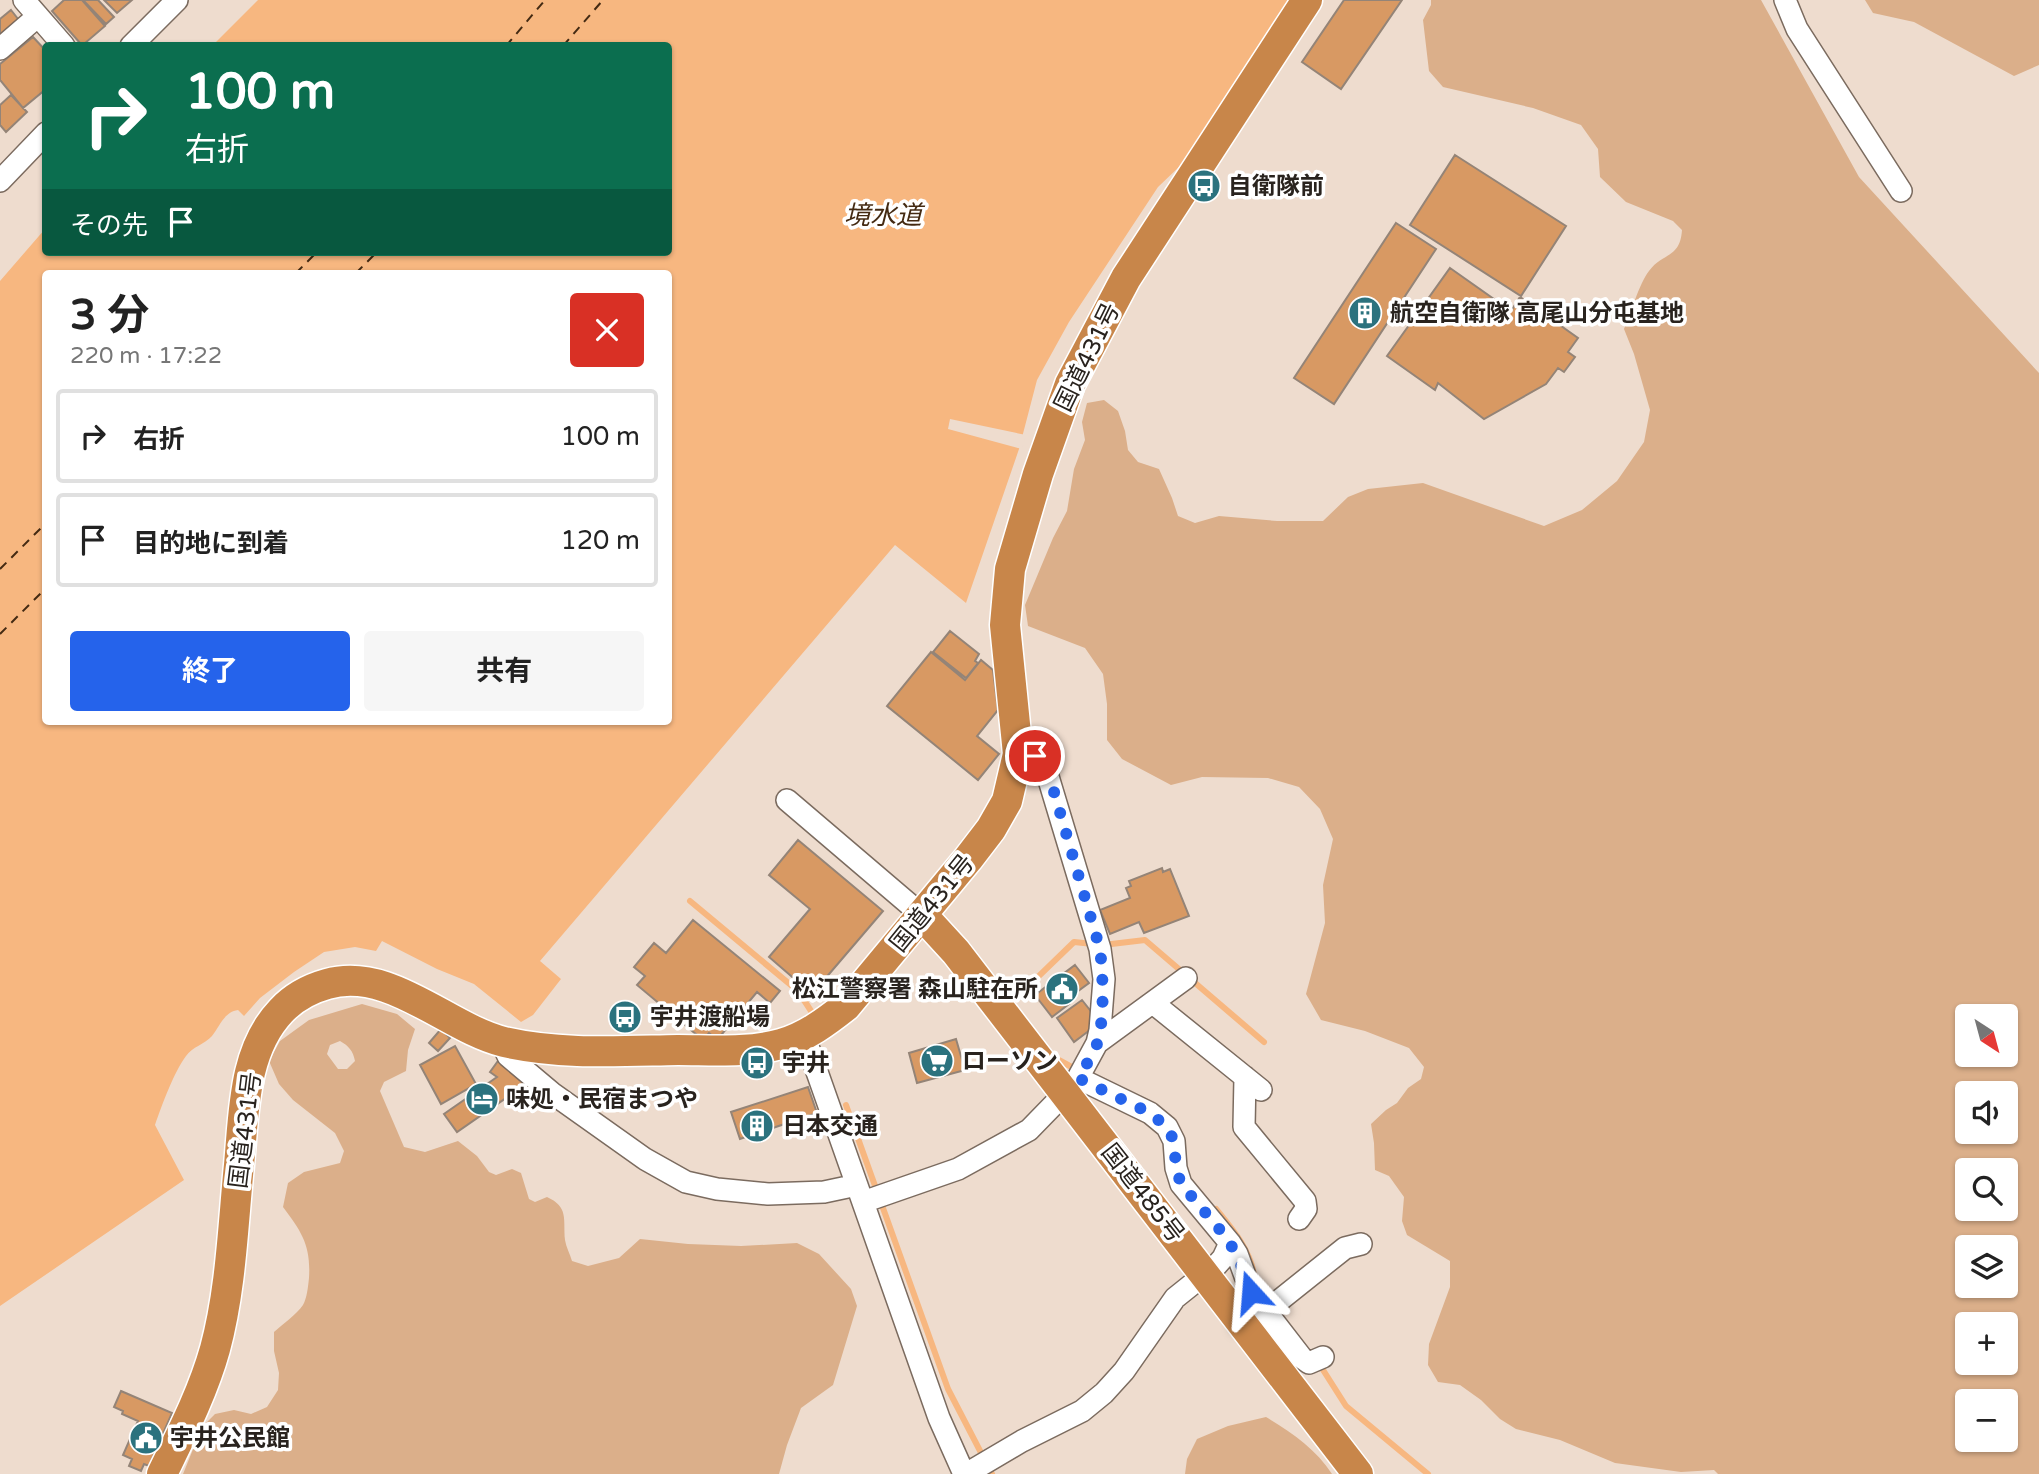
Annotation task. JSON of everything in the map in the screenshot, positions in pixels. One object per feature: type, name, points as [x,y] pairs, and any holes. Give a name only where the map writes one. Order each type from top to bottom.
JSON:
[{"type":"highway","name":"国道431号","points":[[162,1474],[196,1402],[215,1348],[227,1285],[246,1098],[256,1050],[268,1024],[291,1000],[317,987],[341,980],[364,981],[427,1005],[479,1034],[538,1049],[753,1049],[782,1044],[826,1022],[846,1006],[923,916],[991,829],[1007,802],[1018,754],[1005,625],[1010,569],[1038,474],[1070,384],[1126,278],[1307,0]]},
{"type":"highway","name":"国道485号","points":[[923,916],[1076,1080],[1358,1474]]},
{"type":"street","points":[[135,42],[177,0]]},
{"type":"street","points":[[1785,0],[1797,29],[1901,191]]},
{"type":"street","points":[[0,49],[31,8],[61,42]]},
{"type":"street","points":[[0,181],[42,137]]},
{"type":"street","points":[[501,1041],[508,1056],[552,1093],[645,1159],[686,1182],[717,1189],[768,1194],[824,1192],[870,1195],[958,1169],[1029,1130],[1076,1080],[1097,1042],[1104,979],[1100,949],[1043,760],[1040,757],[1018,754]]},
{"type":"street","points":[[787,800],[923,916]]},
{"type":"street","points":[[1097,1042],[1186,978]]},
{"type":"street","points":[[1153,1003],[1253,1084],[1244,1127],[1305,1201],[1306,1209],[1299,1219]]},
{"type":"street","points":[[804,1035],[870,1195],[939,1418],[975,1469],[1082,1412],[1104,1394],[1124,1371],[1175,1298],[1195,1282]]},
{"type":"street","points":[[1076,1080],[1150,1113],[1167,1127],[1174,1141],[1176,1168],[1181,1184],[1230,1242],[1251,1292],[1302,1359],[1309,1363],[1323,1357]]},
{"type":"street","points":[[1215,1267],[1223,1258],[1230,1242]]},
{"type":"street","points":[[1266,1311],[1345,1248],[1361,1244]]},
{"type":"shaded area","points":[[1431,0],[1761,0],[1859,177],[2039,373],[2039,1474],[1718,1474],[1714,1470],[1681,1472],[1615,1463],[1560,1440],[1516,1429],[1460,1385],[1438,1382],[1428,1365],[1429,1344],[1450,1287],[1450,1261],[1407,1235],[1402,1221],[1404,1197],[1389,1176],[1375,1170],[1371,1124],[1421,1079],[1424,1067],[1409,1048],[1365,1031],[1321,1020],[1306,994],[1325,923],[1323,885],[1333,839],[1320,809],[1299,787],[1268,778],[1202,777],[1171,785],[1122,759],[1107,740],[1107,704],[1103,674],[1085,648],[1028,626],[1025,605],[1067,511],[1074,469],[1085,440],[1082,422],[1087,403],[1104,400],[1118,411],[1128,450],[1138,462],[1159,469],[1178,516],[1195,523],[1219,516],[1277,521],[1323,521],[1348,497],[1368,489],[1423,483],[1544,526],[1582,510],[1617,481],[1644,442],[1650,410],[1624,329],[1645,277],[1654,265],[1678,246],[1682,230],[1673,221],[1626,202],[1600,177],[1598,149],[1581,125],[1533,108],[1443,87],[1429,71],[1423,20]]},
{"type":"shaded area","points":[[1865,0],[2039,0],[2039,65],[2014,76],[1914,22],[1873,13]]},
{"type":"shaded area","points":[[362,1004],[397,1014],[415,1029],[408,1050],[406,1071],[384,1082],[380,1091],[404,1147],[425,1152],[458,1141],[477,1156],[489,1172],[496,1175],[512,1169],[521,1173],[529,1199],[535,1202],[547,1197],[562,1209],[566,1243],[572,1261],[588,1266],[619,1258],[640,1239],[741,1246],[797,1243],[819,1254],[851,1289],[857,1306],[833,1385],[801,1408],[779,1474],[183,1474],[202,1427],[215,1414],[234,1410],[251,1414],[267,1407],[278,1390],[279,1373],[274,1351],[274,1332],[297,1312],[305,1299],[309,1278],[307,1248],[283,1207],[288,1183],[304,1172],[340,1163],[344,1151],[335,1133],[293,1100],[279,1084],[269,1061],[280,1041],[309,1020]],"holes":[[[340,1041],[352,1052],[355,1061],[347,1069],[338,1069],[327,1054],[330,1045]]]},
{"type":"shaded area","points":[[1266,1417],[1302,1442],[1332,1474],[1185,1474],[1187,1459],[1197,1439],[1228,1426]]},
{"type":"water","name":"境水道","points":[[258,0],[1288,0],[1180,166],[1158,187],[1069,322],[1037,380],[1019,449],[966,603],[895,545],[540,961],[561,979],[533,1015],[521,1022],[474,984],[382,941],[376,951],[355,947],[324,952],[260,998],[244,1016],[238,1010],[233,1011],[212,1036],[186,1056],[155,1125],[184,1180],[0,1306],[0,281],[42,232],[42,256],[672,256],[672,42],[216,42]]},
{"type":"pier","points":[[950,419],[1026,435],[1022,449],[948,429]]},
{"type":"building","points":[[64,0],[82,0],[105,26],[86,42],[79,42],[52,11]]},
{"type":"building","points":[[83,0],[98,0],[114,17],[106,24]]},
{"type":"building","points":[[104,0],[132,0],[117,13]]},
{"type":"building","points":[[1344,0],[1402,0],[1341,89],[1302,62]]},
{"type":"building","points":[[11,10],[22,24],[0,42],[0,19]]},
{"type":"building","points":[[33,37],[42,47],[42,92],[23,108],[0,80],[0,64]]},
{"type":"building","points":[[11,95],[27,112],[6,132],[0,125],[0,105]]},
{"type":"building","points":[[1455,155],[1566,226],[1521,296],[1410,225]]},
{"type":"building","name":"航空自衛隊 高尾山分屯基地","points":[[1396,223],[1436,249],[1334,404],[1294,378]]},
{"type":"building","points":[[1450,268],[1511,311],[1520,297],[1578,338],[1568,352],[1575,357],[1564,372],[1558,368],[1546,384],[1484,419],[1438,383],[1435,390],[1387,356]]},
{"type":"building","points":[[950,631],[979,654],[975,661],[978,663],[966,678],[933,652]]},
{"type":"building","points":[[931,652],[965,680],[981,660],[993,670],[998,710],[977,736],[999,754],[978,780],[887,706]]},
{"type":"building","points":[[798,840],[883,911],[812,994],[769,957],[810,909],[769,875]]},
{"type":"building","points":[[1162,868],[1163,872],[1170,869],[1189,916],[1144,933],[1139,922],[1110,934],[1100,910],[1130,898],[1126,888],[1131,886],[1129,881]]},
{"type":"building","points":[[693,920],[780,991],[770,1003],[757,992],[717,1040],[709,1033],[703,1040],[637,985],[645,976],[634,967],[654,943],[666,953]]},
{"type":"building","name":"松江警察署 森山駐在所","points":[[1075,965],[1089,983],[1066,1000],[1069,1004],[1052,1017],[1035,995]]},
{"type":"building","points":[[1082,1000],[1097,1019],[1094,1027],[1074,1042],[1057,1018]]},
{"type":"building","points":[[441,1029],[450,1038],[438,1051],[429,1043]]},
{"type":"building","name":"ローソン","points":[[956,1039],[965,1070],[917,1083],[909,1053]]},
{"type":"building","points":[[455,1046],[476,1084],[441,1104],[420,1065]]},
{"type":"building","points":[[498,1061],[526,1082],[518,1093],[516,1091],[457,1132],[444,1114],[497,1077],[490,1072]]},
{"type":"building","name":"日本交通","points":[[808,1087],[817,1113],[740,1139],[731,1112]]},
{"type":"building","name":"宇井公民館","points":[[121,1391],[172,1413],[149,1466],[144,1464],[141,1471],[129,1466],[132,1459],[123,1455],[138,1421],[114,1407]]},
{"type":"waterway","points":[[690,901],[798,991],[813,1014]]},
{"type":"waterway","points":[[1103,945],[1145,940],[1264,1042]]},
{"type":"waterway","points":[[1011,1003],[1074,942],[1093,944]]},
{"type":"waterway","points":[[1057,1059],[1079,1071]]},
{"type":"waterway","points":[[846,1105],[948,1389],[992,1474]]},
{"type":"waterway","points":[[1216,1209],[1244,1248],[1254,1274]]},
{"type":"waterway","points":[[1318,1362],[1346,1406],[1428,1474]]},
{"type":"ferry route","points":[[509,42],[545,0]]},
{"type":"ferry route","points":[[566,42],[603,0]]},
{"type":"ferry route","points":[[299,270],[313,256]]},
{"type":"ferry route","points":[[359,270],[373,256]]},
{"type":"ferry route","points":[[0,569],[42,527]]},
{"type":"ferry route","points":[[0,634],[42,592]]},
{"type":"place","name":"自衛隊前","points":[[1204,186]]},
{"type":"place","name":"航空自衛隊 高尾山分屯基地","points":[[1365,313]]},
{"type":"place","name":"松江警察署 森山駐在所","points":[[1062,989]]},
{"type":"place","name":"宇井渡船場","points":[[625,1017]]},
{"type":"place","name":"ローソン","points":[[937,1061]]},
{"type":"place","name":"宇井","points":[[757,1063]]},
{"type":"place","name":"味処・民宿まつや","points":[[482,1099]]},
{"type":"place","name":"日本交通","points":[[757,1126]]},
{"type":"place","name":"宇井公民館","points":[[146,1438]]},
{"type":"route","points":[[1035,756],[1043,760],[1047,768],[1102,963],[1104,979],[1100,1030],[1091,1057],[1078,1078],[1150,1113],[1167,1127],[1174,1141],[1176,1168],[1181,1184],[1230,1242],[1251,1292]]}]
